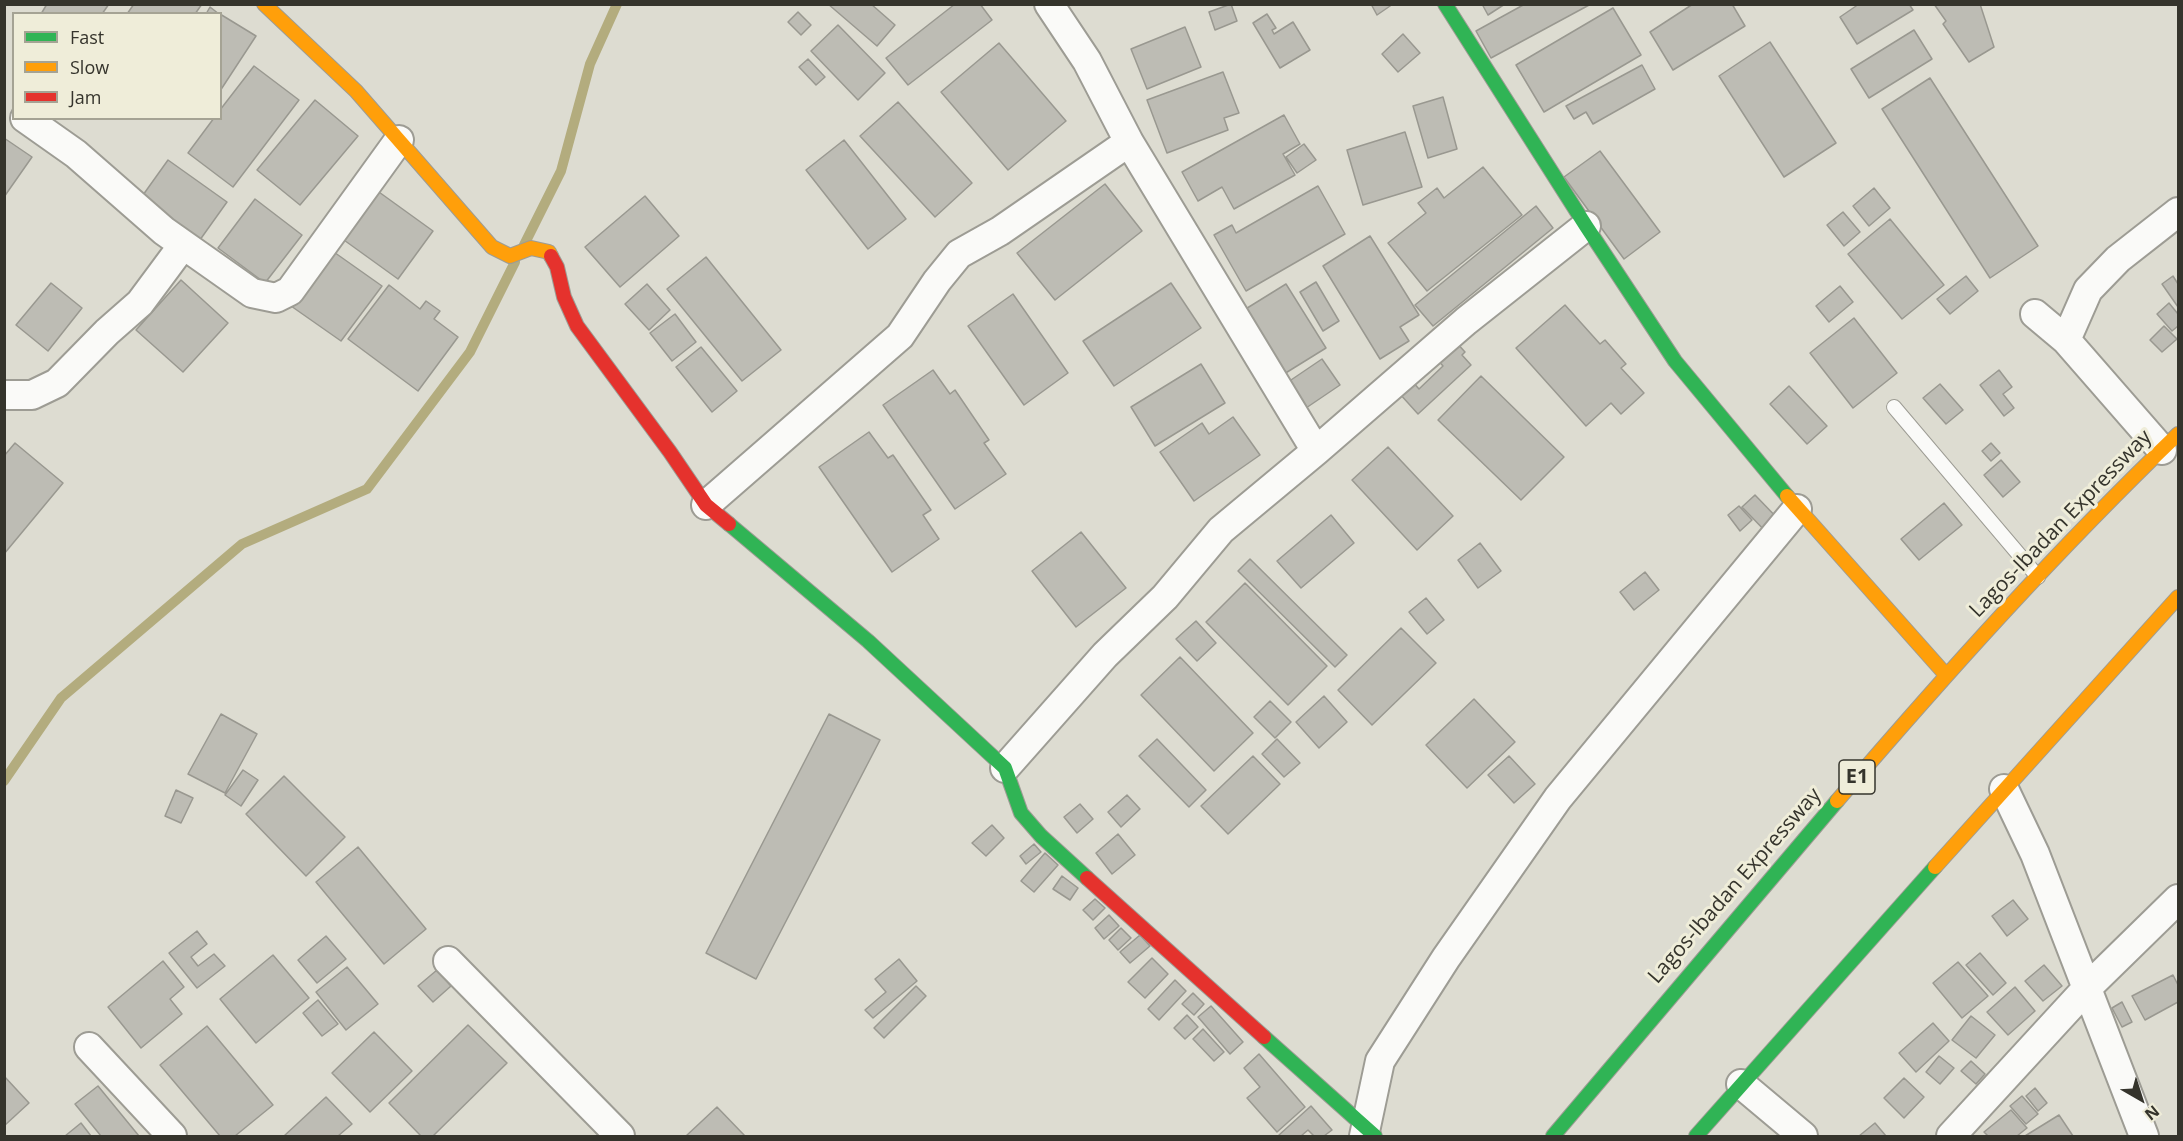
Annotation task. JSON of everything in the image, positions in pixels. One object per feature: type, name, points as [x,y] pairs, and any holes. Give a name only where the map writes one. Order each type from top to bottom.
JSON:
[{"type":"main road","points":[[264,4],[356,91],[492,247],[510,256],[531,248],[549,252],[557,267],[564,297],[577,326],[706,505],[868,641],[1005,768],[1021,813],[1041,836],[1368,1134]]},
{"type":"main road","points":[[1445,4],[1675,361],[1797,509],[1946,675]]},
{"type":"main road","name":"Lagos-Ibadan Expressway","points":[[1554,1137],[1666,998],[1946,675],[2170,442]]},
{"type":"main road","points":[[1696,1137],[2004,789],[2178,597]]},
{"type":"street","points":[[1050,4],[1087,61],[1129,142],[1316,451]]},
{"type":"street","points":[[28,120],[76,154],[183,245],[252,293],[276,298],[290,291],[399,140]]},
{"type":"street","points":[[706,505],[900,336],[937,281],[959,254],[1000,231],[1129,142]]},
{"type":"street","points":[[2066,340],[2088,291],[2118,259],[2178,212]]},
{"type":"street","points":[[1005,768],[1105,655],[1165,597],[1221,530],[1466,321],[1586,226]]},
{"type":"street","points":[[4,395],[32,395],[57,383],[107,332],[140,303],[183,245]]},
{"type":"street","points":[[2035,314],[2066,340],[2170,442]]},
{"type":"street","points":[[1368,1134],[1380,1061],[1472,920],[1557,798],[1797,509]]},
{"type":"street","points":[[2004,789],[2035,854],[2144,1137]]},
{"type":"street","points":[[1951,1137],[2088,987],[2178,899]]},
{"type":"street","points":[[448,961],[620,1137]]},
{"type":"street","points":[[88,1047],[172,1137]]},
{"type":"street","points":[[1741,1084],[1803,1137]]},
{"type":"lane","points":[[1894,407],[2038,577]]},
{"type":"building","points":[[47,4],[109,4],[103,12],[42,12]]},
{"type":"building","points":[[134,4],[202,4],[196,12],[128,12]]},
{"type":"building","points":[[828,4],[871,4],[895,25],[877,46]]},
{"type":"building","points":[[955,4],[980,4],[992,20],[908,85],[886,58]]},
{"type":"building","points":[[1231,4],[1237,21],[1215,30],[1209,12]]},
{"type":"building","points":[[1371,4],[1393,4],[1377,15]]},
{"type":"building","points":[[1482,4],[1505,4],[1488,15]]},
{"type":"building","points":[[1525,4],[1591,4],[1491,58],[1476,31]]},
{"type":"building","points":[[1693,4],[1732,4],[1745,26],[1673,70],[1650,32]]},
{"type":"building","points":[[1859,4],[1909,4],[1913,10],[1857,44],[1840,17]]},
{"type":"building","points":[[1934,4],[1980,4],[1994,47],[1969,62],[1943,24],[1946,21]]},
{"type":"building","points":[[210,7],[216,12],[207,12]]},
{"type":"building","points":[[1613,8],[1641,55],[1544,112],[1516,65]]},
{"type":"building","points":[[798,12],[811,25],[801,35],[788,22]]},
{"type":"building","points":[[1267,14],[1276,28],[1272,30],[1274,34],[1293,22],[1310,50],[1280,68],[1253,23]]},
{"type":"building","points":[[222,15],[256,36],[222,88]]},
{"type":"building","points":[[838,25],[885,73],[858,100],[811,51]]},
{"type":"building","points":[[1185,27],[1201,67],[1147,89],[1131,49]]},
{"type":"building","points":[[1914,30],[1932,59],[1869,98],[1851,69]]},
{"type":"building","points":[[1403,34],[1420,53],[1398,72],[1382,54]]},
{"type":"building","points":[[1770,42],[1836,143],[1784,177],[1719,76]]},
{"type":"building","points":[[999,43],[1066,121],[1008,170],[941,92]]},
{"type":"building","points":[[808,59],[825,77],[816,85],[799,67]]},
{"type":"building","points":[[1642,65],[1655,89],[1593,124],[1586,112],[1574,119],[1566,106]]},
{"type":"building","points":[[254,66],[299,100],[233,187],[188,153],[213,120],[222,120],[222,107]]},
{"type":"building","points":[[1223,72],[1239,113],[1224,118],[1228,130],[1167,153],[1147,100]]},
{"type":"building","points":[[1930,78],[2038,246],[1990,278],[1882,109]]},
{"type":"building","points":[[1443,97],[1457,149],[1428,158],[1413,106]]},
{"type":"building","points":[[315,100],[358,136],[300,205],[257,170]]},
{"type":"building","points":[[898,102],[972,183],[935,217],[860,136]]},
{"type":"building","points":[[1284,115],[1300,144],[1283,154],[1295,175],[1234,209],[1222,187],[1198,201],[1182,172]]},
{"type":"building","points":[[1405,132],[1422,187],[1363,205],[1347,150]]},
{"type":"building","points":[[4,138],[32,157],[4,197]]},
{"type":"building","points":[[844,140],[906,219],[868,249],[806,170]]},
{"type":"building","points":[[1304,144],[1316,160],[1297,173],[1286,157]]},
{"type":"building","points":[[1600,151],[1660,232],[1624,259],[1564,177]]},
{"type":"building","points":[[168,160],[227,202],[197,244],[138,202]]},
{"type":"building","points":[[1483,167],[1522,215],[1427,291],[1388,243],[1426,213],[1418,203],[1437,188],[1444,198]]},
{"type":"building","points":[[1105,184],[1142,231],[1055,300],[1017,253]]},
{"type":"building","points":[[1318,186],[1345,234],[1246,291],[1214,235],[1232,225],[1236,233]]},
{"type":"building","points":[[372,187],[433,231],[398,279],[337,235]]},
{"type":"building","points":[[1874,188],[1890,208],[1869,226],[1853,206]]},
{"type":"building","points":[[645,196],[679,236],[620,287],[585,247]]},
{"type":"building","points":[[255,199],[302,235],[265,283],[218,248]]},
{"type":"building","points":[[1536,206],[1553,228],[1433,326],[1415,305]]},
{"type":"building","points":[[1843,212],[1860,232],[1844,246],[1827,225]]},
{"type":"building","points":[[1890,219],[1944,285],[1902,319],[1848,254]]},
{"type":"building","points":[[1370,236],[1419,315],[1400,327],[1409,341],[1380,359],[1323,266]]},
{"type":"building","points":[[331,250],[382,286],[341,341],[291,306]]},
{"type":"building","points":[[706,257],[781,350],[742,381],[667,289]]},
{"type":"building","points":[[1966,276],[1978,291],[1950,314],[1937,299]]},
{"type":"building","points":[[2173,276],[2178,284],[2178,307],[2162,284]]},
{"type":"building","points":[[181,280],[228,323],[183,372],[136,330]]},
{"type":"building","points":[[1316,282],[1339,321],[1323,331],[1300,292]]},
{"type":"building","points":[[51,283],[82,308],[48,351],[16,325]]},
{"type":"building","points":[[1171,283],[1201,328],[1114,386],[1083,341]]},
{"type":"building","points":[[647,284],[670,310],[649,330],[625,304]]},
{"type":"building","points":[[1286,284],[1326,348],[1284,374],[1244,310]]},
{"type":"building","points":[[389,285],[420,309],[426,301],[440,311],[434,319],[458,337],[418,391],[348,339]]},
{"type":"building","points":[[1840,286],[1853,302],[1829,322],[1816,306]]},
{"type":"building","points":[[1013,294],[1068,373],[1024,405],[968,326]]},
{"type":"building","points":[[2169,303],[2178,314],[2178,326],[2172,331],[2157,314]]},
{"type":"building","points":[[1565,305],[1600,344],[1605,340],[1626,364],[1621,368],[1644,393],[1621,414],[1611,403],[1586,426],[1516,348]]},
{"type":"building","points":[[675,314],[696,342],[672,361],[650,333]]},
{"type":"building","points":[[1854,318],[1897,373],[1853,408],[1810,353]]},
{"type":"building","points":[[2164,326],[2177,339],[2162,352],[2150,340]]},
{"type":"building","points":[[1455,341],[1465,352],[1462,355],[1471,365],[1418,414],[1399,393],[1412,381],[1419,389],[1443,366],[1436,358]]},
{"type":"building","points":[[701,347],[737,391],[712,412],[676,367]]},
{"type":"building","points":[[1322,359],[1340,385],[1306,408],[1288,382]]},
{"type":"building","points":[[1201,364],[1225,403],[1155,446],[1131,407]]},
{"type":"building","points":[[933,370],[950,394],[955,390],[989,440],[984,443],[1006,474],[955,509],[883,405]]},
{"type":"building","points":[[1999,370],[2012,387],[2003,394],[2014,408],[2004,416],[1980,385]]},
{"type":"building","points":[[1481,376],[1564,457],[1521,500],[1438,420]]},
{"type":"building","points":[[1940,384],[1963,410],[1946,424],[1923,398]]},
{"type":"building","points":[[1789,386],[1827,426],[1807,444],[1770,404]]},
{"type":"building","points":[[1233,417],[1260,455],[1194,501],[1160,452],[1202,423],[1209,434]]},
{"type":"building","points":[[869,432],[888,458],[893,455],[931,510],[923,515],[939,539],[892,572],[819,467]]},
{"type":"building","points":[[15,443],[63,483],[4,554],[4,456]]},
{"type":"building","points":[[1991,443],[2000,453],[1991,461],[1982,451]]},
{"type":"building","points":[[1388,447],[1453,516],[1417,550],[1352,480]]},
{"type":"building","points":[[2001,460],[2020,482],[2003,497],[1984,475]]},
{"type":"building","points":[[1755,495],[1782,523],[1769,535],[1742,507]]},
{"type":"building","points":[[1944,503],[1962,525],[1919,560],[1901,539]]},
{"type":"building","points":[[1739,506],[1752,520],[1740,531],[1728,515]]},
{"type":"building","points":[[1331,515],[1354,543],[1301,588],[1277,561]]},
{"type":"building","points":[[1081,532],[1126,588],[1076,627],[1032,571]]},
{"type":"building","points":[[1480,543],[1501,571],[1478,588],[1458,560]]},
{"type":"building","points":[[1250,559],[1347,655],[1335,667],[1238,571]]},
{"type":"building","points":[[1645,572],[1659,590],[1634,610],[1620,592]]},
{"type":"building","points":[[1245,583],[1327,666],[1288,705],[1206,622]]},
{"type":"building","points":[[1426,598],[1444,620],[1427,634],[1409,612]]},
{"type":"building","points":[[1196,621],[1216,643],[1197,661],[1176,639]]},
{"type":"building","points":[[1401,628],[1436,663],[1372,725],[1338,690]]},
{"type":"building","points":[[1180,657],[1253,733],[1214,771],[1141,695]]},
{"type":"building","points":[[1324,696],[1347,722],[1319,748],[1296,722]]},
{"type":"building","points":[[1474,699],[1515,742],[1467,788],[1426,745]]},
{"type":"building","points":[[1270,701],[1291,722],[1275,738],[1254,717]]},
{"type":"building","points":[[221,714],[257,734],[225,793],[188,774]]},
{"type":"building","points":[[829,714],[880,740],[756,979],[706,953]]},
{"type":"building","points":[[1157,739],[1206,790],[1189,807],[1139,756]]},
{"type":"building","points":[[1277,739],[1300,763],[1284,777],[1262,754]]},
{"type":"building","points":[[1253,756],[1280,784],[1228,834],[1201,806]]},
{"type":"building","points":[[1509,756],[1535,784],[1514,803],[1488,775]]},
{"type":"building","points":[[243,770],[258,780],[241,806],[225,795]]},
{"type":"building","points":[[284,776],[345,837],[306,876],[246,814]]},
{"type":"building","points":[[176,790],[193,798],[181,823],[165,816]]},
{"type":"building","points":[[1127,795],[1140,809],[1121,827],[1108,812]]},
{"type":"building","points":[[1080,804],[1093,819],[1077,833],[1064,817]]},
{"type":"building","points":[[992,825],[1004,838],[986,856],[972,843]]},
{"type":"building","points":[[1118,834],[1135,855],[1112,874],[1096,853]]},
{"type":"building","points":[[1034,844],[1041,852],[1026,864],[1020,856]]},
{"type":"building","points":[[358,847],[426,929],[384,964],[316,882]]},
{"type":"building","points":[[1045,853],[1058,865],[1034,892],[1021,881]]},
{"type":"building","points":[[1062,876],[1078,888],[1070,900],[1053,889]]},
{"type":"building","points":[[1095,899],[1105,908],[1093,920],[1083,910]]},
{"type":"building","points":[[2013,900],[2028,919],[2007,936],[1992,916]]},
{"type":"building","points":[[1109,915],[1119,926],[1104,939],[1095,928]]},
{"type":"building","points":[[1121,928],[1131,938],[1118,950],[1109,940]]},
{"type":"building","points":[[197,931],[207,944],[191,957],[198,966],[214,954],[225,966],[197,988],[169,953]]},
{"type":"building","points":[[1140,935],[1150,946],[1130,963],[1120,952]]},
{"type":"building","points":[[326,936],[346,959],[317,983],[298,960]]},
{"type":"building","points":[[1980,953],[2006,983],[1993,995],[1966,965]]},
{"type":"building","points":[[273,955],[309,998],[256,1043],[220,999]]},
{"type":"building","points":[[1152,958],[1168,974],[1145,998],[1128,982]]},
{"type":"building","points":[[899,959],[917,981],[873,1018],[865,1010],[886,992],[875,979]]},
{"type":"building","points":[[163,961],[184,987],[170,999],[182,1014],[141,1048],[108,1007]]},
{"type":"building","points":[[1958,962],[1988,996],[1962,1018],[1933,983]]},
{"type":"building","points":[[2044,965],[2062,986],[2043,1001],[2025,981]]},
{"type":"building","points":[[347,967],[378,1004],[346,1030],[316,992]]},
{"type":"building","points":[[437,970],[451,986],[433,1002],[418,986]]},
{"type":"building","points":[[2173,975],[2178,985],[2178,1002],[2145,1020],[2132,996]]},
{"type":"building","points":[[1175,980],[1186,991],[1159,1020],[1148,1009]]},
{"type":"building","points":[[916,986],[926,996],[884,1038],[874,1028]]},
{"type":"building","points":[[2015,987],[2035,1011],[2008,1035],[1987,1012]]},
{"type":"building","points":[[1193,993],[1204,1004],[1194,1015],[1182,1004]]},
{"type":"building","points":[[318,1000],[338,1024],[322,1036],[303,1013]]},
{"type":"building","points":[[2122,1002],[2132,1022],[2122,1027],[2112,1008]]},
{"type":"building","points":[[1211,1006],[1243,1042],[1230,1054],[1198,1017]]},
{"type":"building","points":[[1187,1015],[1198,1027],[1185,1039],[1174,1028]]},
{"type":"building","points":[[1971,1016],[1995,1035],[1976,1058],[1952,1040]]},
{"type":"building","points":[[1933,1023],[1949,1041],[1916,1072],[1899,1053]]},
{"type":"building","points":[[468,1025],[507,1063],[433,1136],[421,1136],[389,1103]]},
{"type":"building","points":[[207,1026],[273,1105],[235,1136],[220,1136],[160,1065]]},
{"type":"building","points":[[1203,1029],[1224,1052],[1214,1061],[1193,1039]]},
{"type":"building","points":[[374,1032],[412,1071],[370,1112],[332,1073]]},
{"type":"building","points":[[1259,1054],[1305,1107],[1277,1132],[1247,1098],[1260,1087],[1244,1068]]},
{"type":"building","points":[[1939,1056],[1954,1068],[1940,1084],[1926,1072]]},
{"type":"building","points":[[1971,1061],[1985,1074],[1976,1084],[1961,1071]]},
{"type":"building","points":[[4,1076],[29,1103],[4,1126]]},
{"type":"building","points":[[1904,1078],[1924,1097],[1904,1118],[1884,1098]]},
{"type":"building","points":[[98,1086],[139,1136],[101,1136],[75,1104]]},
{"type":"building","points":[[2035,1088],[2047,1103],[2038,1111],[2026,1096]]},
{"type":"building","points":[[2022,1096],[2038,1114],[2026,1124],[2010,1106]]},
{"type":"building","points":[[326,1097],[352,1124],[338,1136],[284,1136]]},
{"type":"building","points":[[1311,1106],[1332,1130],[1324,1136],[1314,1136],[1308,1130],[1301,1136],[1279,1135]]},
{"type":"building","points":[[717,1107],[745,1136],[686,1136]]},
{"type":"building","points":[[2011,1110],[2027,1128],[2017,1136],[1988,1136],[1984,1132]]},
{"type":"building","points":[[2059,1115],[2073,1136],[2025,1136]]},
{"type":"building","points":[[81,1123],[91,1136],[65,1136]]},
{"type":"building","points":[[1875,1123],[1886,1136],[1859,1136]]},
{"type":"waterway","points":[[524,245],[561,171],[590,64],[617,4]]},
{"type":"waterway","points":[[4,781],[61,698],[242,544],[367,489],[470,352],[515,262]]},
{"type":"traffic: fast","points":[[1445,4],[1675,361],[1787,496]]},
{"type":"traffic: fast","points":[[729,524],[868,641],[1005,768],[1021,813],[1041,836],[1087,878]]},
{"type":"traffic: fast","points":[[1553,1136],[1837,801]]},
{"type":"traffic: fast","points":[[1696,1136],[1935,867]]},
{"type":"traffic: fast","points":[[1264,1037],[1375,1136]]},
{"type":"traffic: slow","points":[[264,4],[356,91],[492,247],[510,256],[531,248],[549,252],[551,256]]},
{"type":"traffic: slow","points":[[1837,801],[2003,613],[2089,522],[2178,434]]},
{"type":"traffic: slow","points":[[1787,496],[1946,675]]},
{"type":"traffic: slow","points":[[1935,867],[2178,597]]},
{"type":"traffic: jam","points":[[551,256],[557,267],[564,297],[577,326],[706,505],[729,524]]},
{"type":"traffic: jam","points":[[1087,878],[1264,1037]]}]
